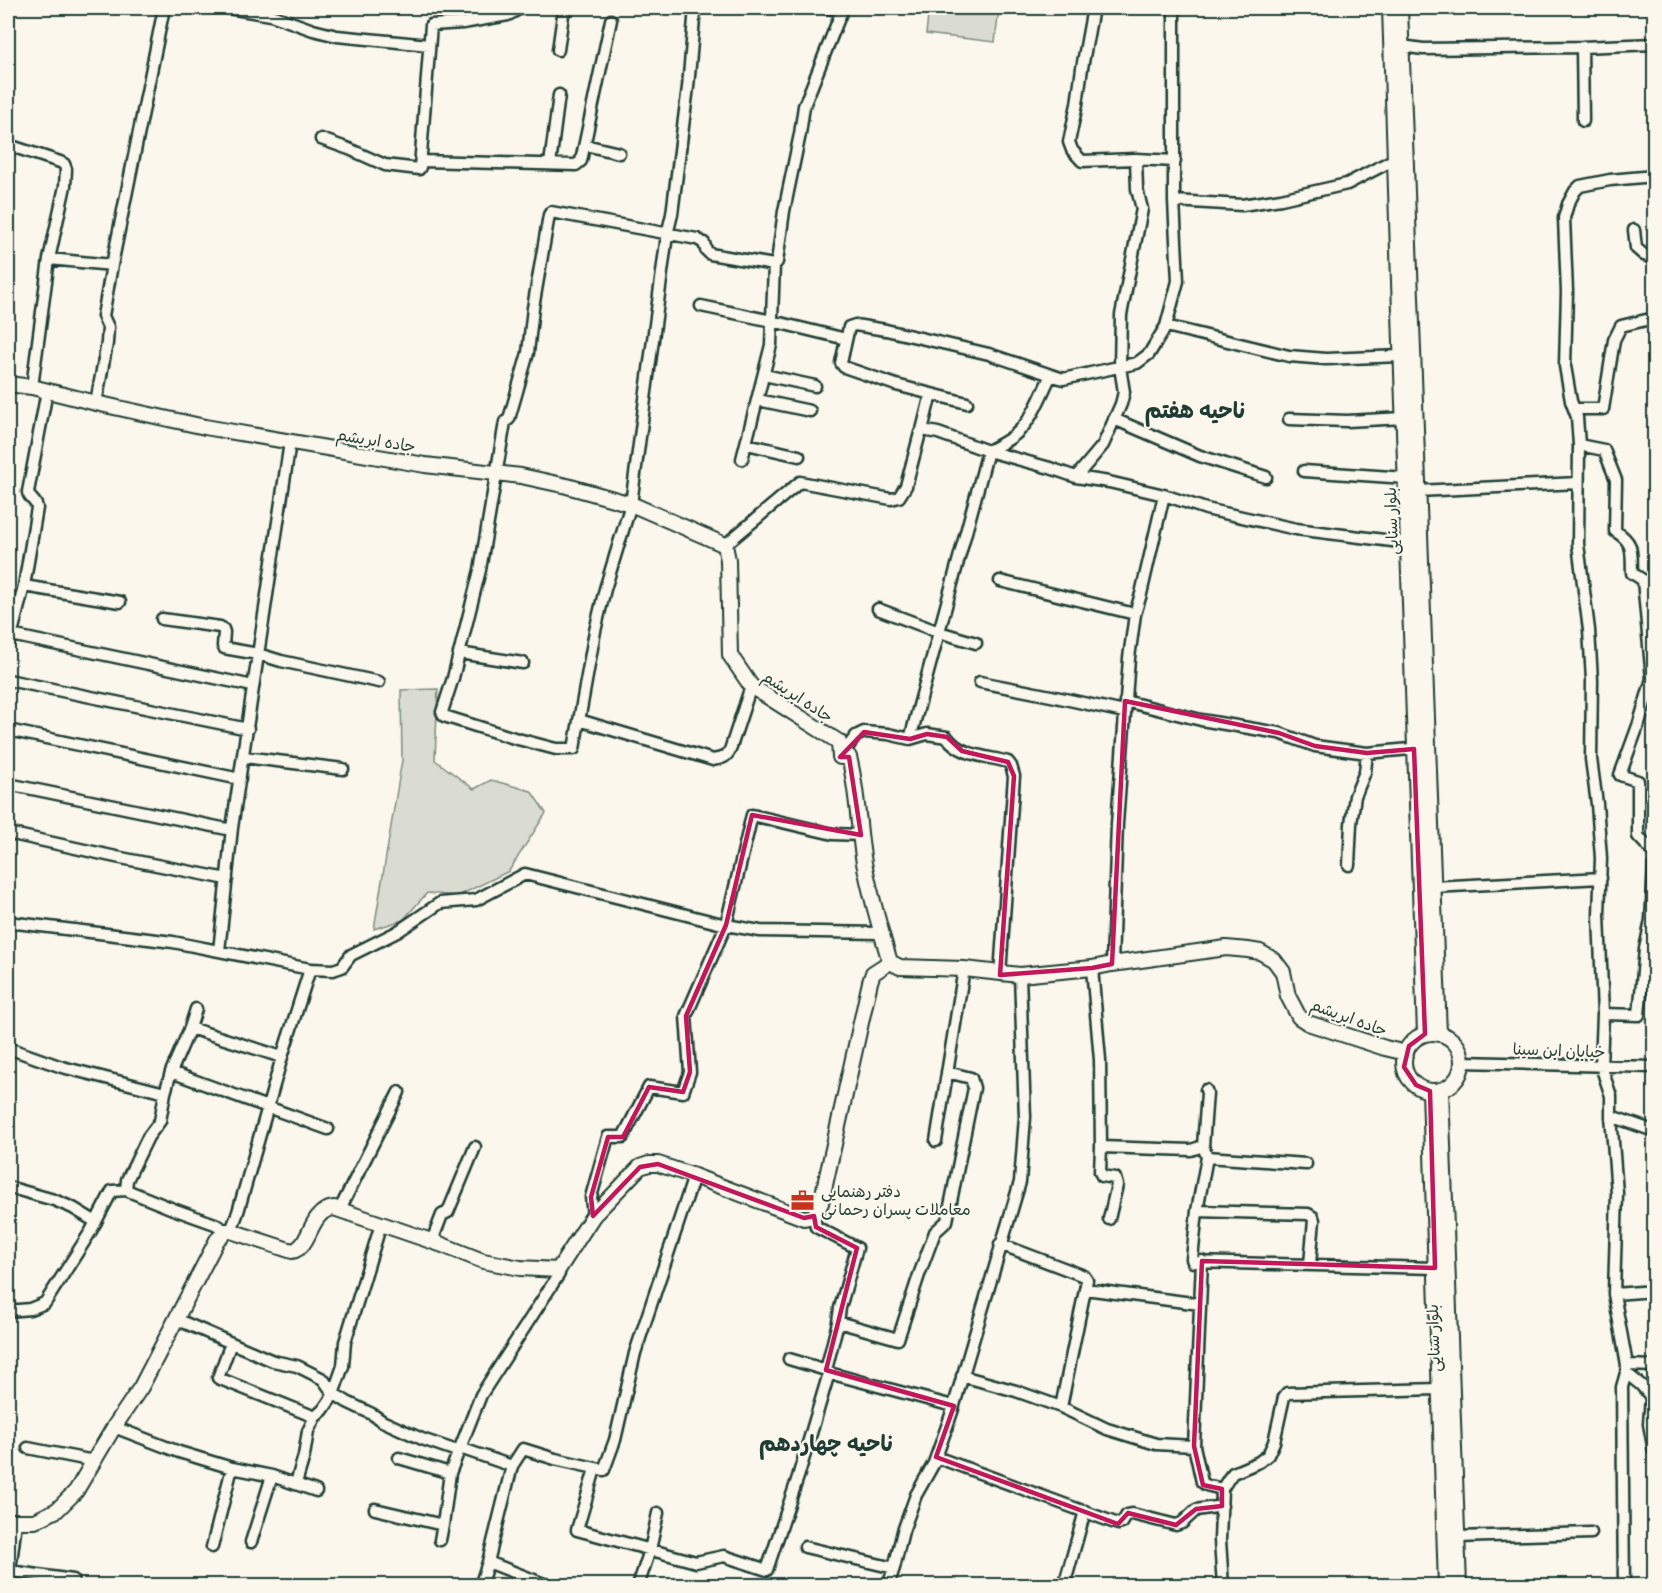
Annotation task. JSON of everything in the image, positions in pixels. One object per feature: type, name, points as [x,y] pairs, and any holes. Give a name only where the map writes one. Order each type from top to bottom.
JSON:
[{"type":"main road","name":"بلوار سنایی","points":[[1390,8],[1408,543],[1421,748],[1433,887],[1432,1034]]},
{"type":"main road","name":"بلوار سنایی","points":[[1400,8],[1418,491],[1421,748],[1432,1034]]},
{"type":"main road","name":"جاده ابریشم","points":[[8,384],[32,387],[205,427],[425,465],[521,476],[567,486],[631,504],[725,545],[728,560],[730,656],[751,686],[838,742],[840,757],[849,757],[855,779],[864,862],[890,962],[900,967],[964,969],[1020,975],[1092,968],[1226,948],[1260,952],[1274,960],[1283,972],[1288,996],[1299,1017],[1308,1023],[1406,1053]]},
{"type":"main road","points":[[12,1521],[35,1521],[57,1509],[76,1491],[141,1387],[217,1240],[229,1231],[292,1251],[297,1250],[316,1218],[326,1209],[334,1208],[483,1261],[520,1268],[558,1270],[593,1216],[640,1167],[649,1164],[658,1164],[694,1176],[804,1218],[814,1216],[821,1203],[870,982],[873,973],[890,962]]},
{"type":"main road","points":[[1432,1034],[1453,1041],[1458,1047],[1462,1062],[1454,1082],[1435,1090],[1416,1085],[1404,1067],[1406,1053],[1413,1041],[1432,1034]]},
{"type":"main road","name":"بلوار سنایی","points":[[1435,1090],[1435,1268],[1446,1586]]},
{"type":"main road","name":"بلوار سنایی","points":[[1435,1090],[1459,1586]]},
{"type":"street","points":[[96,403],[107,343],[108,327],[103,316],[164,8]]},
{"type":"street","points":[[228,8],[270,15],[337,36],[429,45]]},
{"type":"street","points":[[321,139],[385,165],[419,169],[431,25],[463,23],[508,15],[521,8]]},
{"type":"street","points":[[558,50],[564,8]]},
{"type":"street","points":[[695,8],[688,87],[672,214],[667,235],[631,504],[604,590],[574,749],[556,749],[444,716],[442,712],[480,570],[505,422],[509,419],[528,353],[533,308],[551,212],[667,235],[696,239],[704,243],[710,254],[774,265]]},
{"type":"street","points":[[742,459],[771,345],[774,265],[777,262],[784,211],[804,106],[842,9],[828,8]]},
{"type":"street","points":[[1093,8],[1069,142],[1072,150],[1082,162],[1136,159],[1174,161]]},
{"type":"street","points":[[967,403],[896,385],[844,368],[841,363],[849,327],[851,325],[886,330],[989,354],[1063,379],[1137,363],[1149,354],[1166,326],[1178,281],[1174,201],[1174,8]]},
{"type":"street","points":[[421,161],[576,165],[580,163],[611,20]]},
{"type":"street","points":[[1402,46],[1424,49],[1654,44]]},
{"type":"street","points":[[1582,47],[1583,121]]},
{"type":"street","points":[[550,164],[559,95]]},
{"type":"street","points":[[8,145],[64,164],[66,169],[65,186],[49,259],[32,387]]},
{"type":"street","points":[[585,145],[619,153]]},
{"type":"street","points":[[1076,477],[1102,444],[1121,404],[1124,392],[1120,367],[1121,315],[1142,209],[1137,189],[1136,159]]},
{"type":"street","points":[[1174,201],[1242,204],[1281,199],[1347,184],[1395,159]]},
{"type":"street","points":[[1624,1586],[1622,1387],[1626,1369],[1614,1294],[1617,1193],[1611,1096],[1601,1066],[1603,1014],[1599,915],[1601,858],[1591,759],[1592,680],[1589,630],[1578,544],[1579,446],[1575,409],[1571,401],[1566,366],[1567,292],[1564,218],[1568,204],[1580,186],[1610,180],[1654,176]]},
{"type":"street","points":[[1634,230],[1636,248],[1644,255],[1654,258]]},
{"type":"street","points":[[49,259],[112,265]]},
{"type":"street","points":[[701,306],[846,339]]},
{"type":"street","points":[[1575,409],[1603,409],[1614,340],[1621,326],[1654,320]]},
{"type":"street","points":[[1166,326],[1289,356],[1326,359],[1401,356]]},
{"type":"street","points":[[764,375],[814,386]]},
{"type":"street","points":[[910,739],[988,451],[1007,441],[1022,429],[1051,375]]},
{"type":"street","points":[[47,391],[28,492],[37,508],[24,586],[9,639],[253,686]]},
{"type":"street","points":[[725,545],[801,482],[891,499],[898,496],[906,486],[931,394]]},
{"type":"street","points":[[758,400],[810,411]]},
{"type":"street","points":[[1289,419],[1347,421],[1404,418]]},
{"type":"street","points":[[1114,419],[1200,456],[1266,477]]},
{"type":"street","points":[[922,430],[938,433],[988,451],[1076,477],[1164,495],[1206,509],[1296,529],[1408,543]]},
{"type":"street","points":[[219,951],[232,828],[290,442]]},
{"type":"street","points":[[747,444],[799,456]]},
{"type":"street","points":[[1579,446],[1604,450],[1616,480],[1615,531],[1624,536],[1630,544],[1632,573],[1643,580],[1652,679],[1620,775],[1638,781],[1638,836],[1654,853]]},
{"type":"street","points":[[1304,471],[1406,478]]},
{"type":"street","points":[[1418,491],[1578,483]]},
{"type":"street","points":[[1112,964],[1117,824],[1131,640],[1135,614],[1164,495]]},
{"type":"street","points":[[1000,581],[1135,614]]},
{"type":"street","points":[[24,586],[120,602]]},
{"type":"street","points":[[878,609],[976,643]]},
{"type":"street","points":[[162,619],[220,627],[224,632],[224,648],[379,682]]},
{"type":"street","points":[[459,652],[523,663]]},
{"type":"street","points":[[8,680],[248,729]]},
{"type":"street","points":[[980,682],[1051,696],[1125,706],[1279,733],[1315,746],[1366,753],[1421,748]]},
{"type":"street","points":[[579,720],[713,760],[721,759],[727,756],[730,750],[751,686]]},
{"type":"street","points":[[8,730],[240,779]]},
{"type":"street","points":[[840,757],[856,736],[864,732],[910,739],[927,734],[947,738],[951,744],[962,751],[1008,762],[1011,766],[1014,776],[1000,974]]},
{"type":"street","points":[[1349,865],[1355,796],[1365,772],[1366,753]]},
{"type":"street","points":[[244,757],[343,769]]},
{"type":"street","points":[[8,784],[227,829],[232,828]]},
{"type":"street","points":[[593,1216],[591,1197],[608,1137],[623,1137],[649,1087],[683,1092],[690,1072],[686,1016],[726,925],[752,815],[833,834],[861,835]]},
{"type":"street","points":[[8,833],[227,879]]},
{"type":"street","points":[[1603,1014],[1639,1015],[1645,949],[1651,920],[1654,865]]},
{"type":"street","points":[[8,922],[173,942],[310,969],[333,970],[342,967],[351,955],[397,932],[440,903],[476,900],[525,874],[726,925],[760,931],[881,933]]},
{"type":"street","points":[[1433,887],[1601,878]]},
{"type":"street","points":[[1092,968],[1100,1060],[1100,1172],[1102,1176],[1115,1178],[1118,1185],[1109,1219]]},
{"type":"street","points":[[8,1311],[30,1309],[45,1303],[96,1222],[112,1191],[126,1190],[229,1231],[238,1212],[282,1057],[310,969]]},
{"type":"street","points":[[936,1141],[964,969]]},
{"type":"street","points":[[888,1586],[909,1513],[936,1457],[953,1406],[1020,1182],[1024,1128],[1020,975]]},
{"type":"street","points":[[126,1190],[127,1180],[148,1137],[160,1121],[171,1072],[196,1009]]},
{"type":"street","points":[[190,1028],[282,1057]]},
{"type":"street","points":[[8,1048],[62,1067],[165,1093]]},
{"type":"street","name":"خیابان ابن سینا","points":[[1462,1062],[1654,1067]]},
{"type":"street","points":[[171,1072],[328,1129]]},
{"type":"street","points":[[838,1322],[898,1339],[935,1232],[947,1221],[974,1088],[971,1078],[947,1072]]},
{"type":"street","points":[[1206,1090],[1205,1152],[1193,1262],[1435,1268]]},
{"type":"street","points":[[340,1209],[399,1092]]},
{"type":"street","points":[[1611,1116],[1654,1131]]},
{"type":"street","points":[[1101,1147],[1191,1150],[1306,1164]]},
{"type":"street","points":[[432,1241],[442,1215],[448,1212],[475,1148]]},
{"type":"street","points":[[480,1586],[512,1466],[524,1449],[604,1470],[615,1440],[635,1353],[694,1176]]},
{"type":"street","points":[[8,1187],[54,1200],[96,1222]]},
{"type":"street","points":[[1197,1211],[1308,1214],[1314,1220],[1311,1264]]},
{"type":"street","points":[[595,1469],[577,1530],[696,1563],[724,1556],[767,1570],[798,1477],[827,1371],[840,1308],[856,1248],[816,1227],[814,1216]]},
{"type":"street","points":[[296,1484],[308,1431],[315,1417],[323,1410],[333,1393],[344,1366],[345,1342],[381,1224]]},
{"type":"street","points":[[1000,1244],[1084,1276],[1087,1280],[1061,1407]]},
{"type":"street","points":[[1202,1261],[1194,1446],[1202,1482],[1222,1490]]},
{"type":"street","points":[[440,1539],[450,1473],[481,1395],[559,1274],[558,1270]]},
{"type":"street","points":[[1085,1289],[1200,1304]]},
{"type":"street","points":[[1614,1294],[1654,1291]]},
{"type":"street","points":[[176,1319],[273,1361],[306,1370],[323,1379],[333,1393],[346,1402],[422,1439],[454,1450],[460,1448],[512,1466]]},
{"type":"street","points":[[231,1343],[218,1378],[315,1417]]},
{"type":"street","points":[[789,1359],[953,1406]]},
{"type":"street","points":[[1626,1369],[1654,1366]]},
{"type":"street","points":[[1626,1369],[1651,1397],[1650,1424],[1654,1451]]},
{"type":"street","points":[[962,1376],[1016,1391],[1061,1407],[1107,1429],[1156,1443],[1194,1446]]},
{"type":"street","points":[[1223,1586],[1220,1540],[1222,1490],[1233,1473],[1268,1455],[1274,1442],[1284,1397],[1287,1394],[1439,1389]]},
{"type":"street","points":[[114,1427],[179,1452],[232,1468],[272,1476],[316,1491]]},
{"type":"street","points":[[28,1449],[94,1461]]},
{"type":"street","points":[[936,1457],[1118,1524],[1132,1514],[1176,1525],[1199,1509],[1222,1506]]},
{"type":"street","points":[[399,1458],[450,1473]]},
{"type":"street","points":[[212,1547],[232,1468]]},
{"type":"street","points":[[251,1542],[272,1476]]},
{"type":"street","points":[[375,1509],[443,1525]]},
{"type":"street","points":[[1064,1586],[1085,1511]]},
{"type":"street","points":[[638,1586],[650,1550],[658,1513]]},
{"type":"street","points":[[12,1521],[10,1571],[73,1580],[73,1586]]},
{"type":"street","points":[[1457,1537],[1591,1533]]},
{"type":"street","points":[[805,1547],[894,1568]]},
{"type":"street","points":[[488,1562],[549,1586]]},
{"type":"highlighted area","points":[[1125,701],[1279,733],[1315,746],[1367,753],[1414,749],[1425,1034],[1409,1046],[1404,1067],[1416,1085],[1430,1091],[1435,1268],[1202,1261],[1194,1446],[1203,1485],[1222,1489],[1222,1506],[1196,1509],[1176,1525],[1128,1513],[1118,1524],[936,1457],[954,1406],[826,1370],[857,1248],[816,1227],[814,1216],[804,1218],[658,1164],[640,1167],[593,1216],[591,1197],[608,1137],[623,1137],[649,1087],[683,1092],[690,1072],[686,1016],[726,925],[752,815],[861,835],[849,757],[840,757],[864,732],[910,739],[927,734],[947,737],[962,751],[1008,762],[1014,776],[1000,975],[1092,968],[1112,964]]},
{"type":"shaded area","points":[[929,8],[999,8],[995,42],[926,34]]},
{"type":"shaded area","points":[[438,689],[435,760],[474,789],[491,780],[531,791],[546,813],[509,871],[458,896],[427,893],[403,920],[374,929],[402,760],[401,690]]},
{"type":"place","name":"دفتر رهنمایی معاملات پسران رحمانی","points":[[803,1200]]},
{"type":"district","name":"ناحیه هفتم","points":[[1195,410]]},
{"type":"district","name":"ناحیه چهاردهم","points":[[826,1443]]}]
